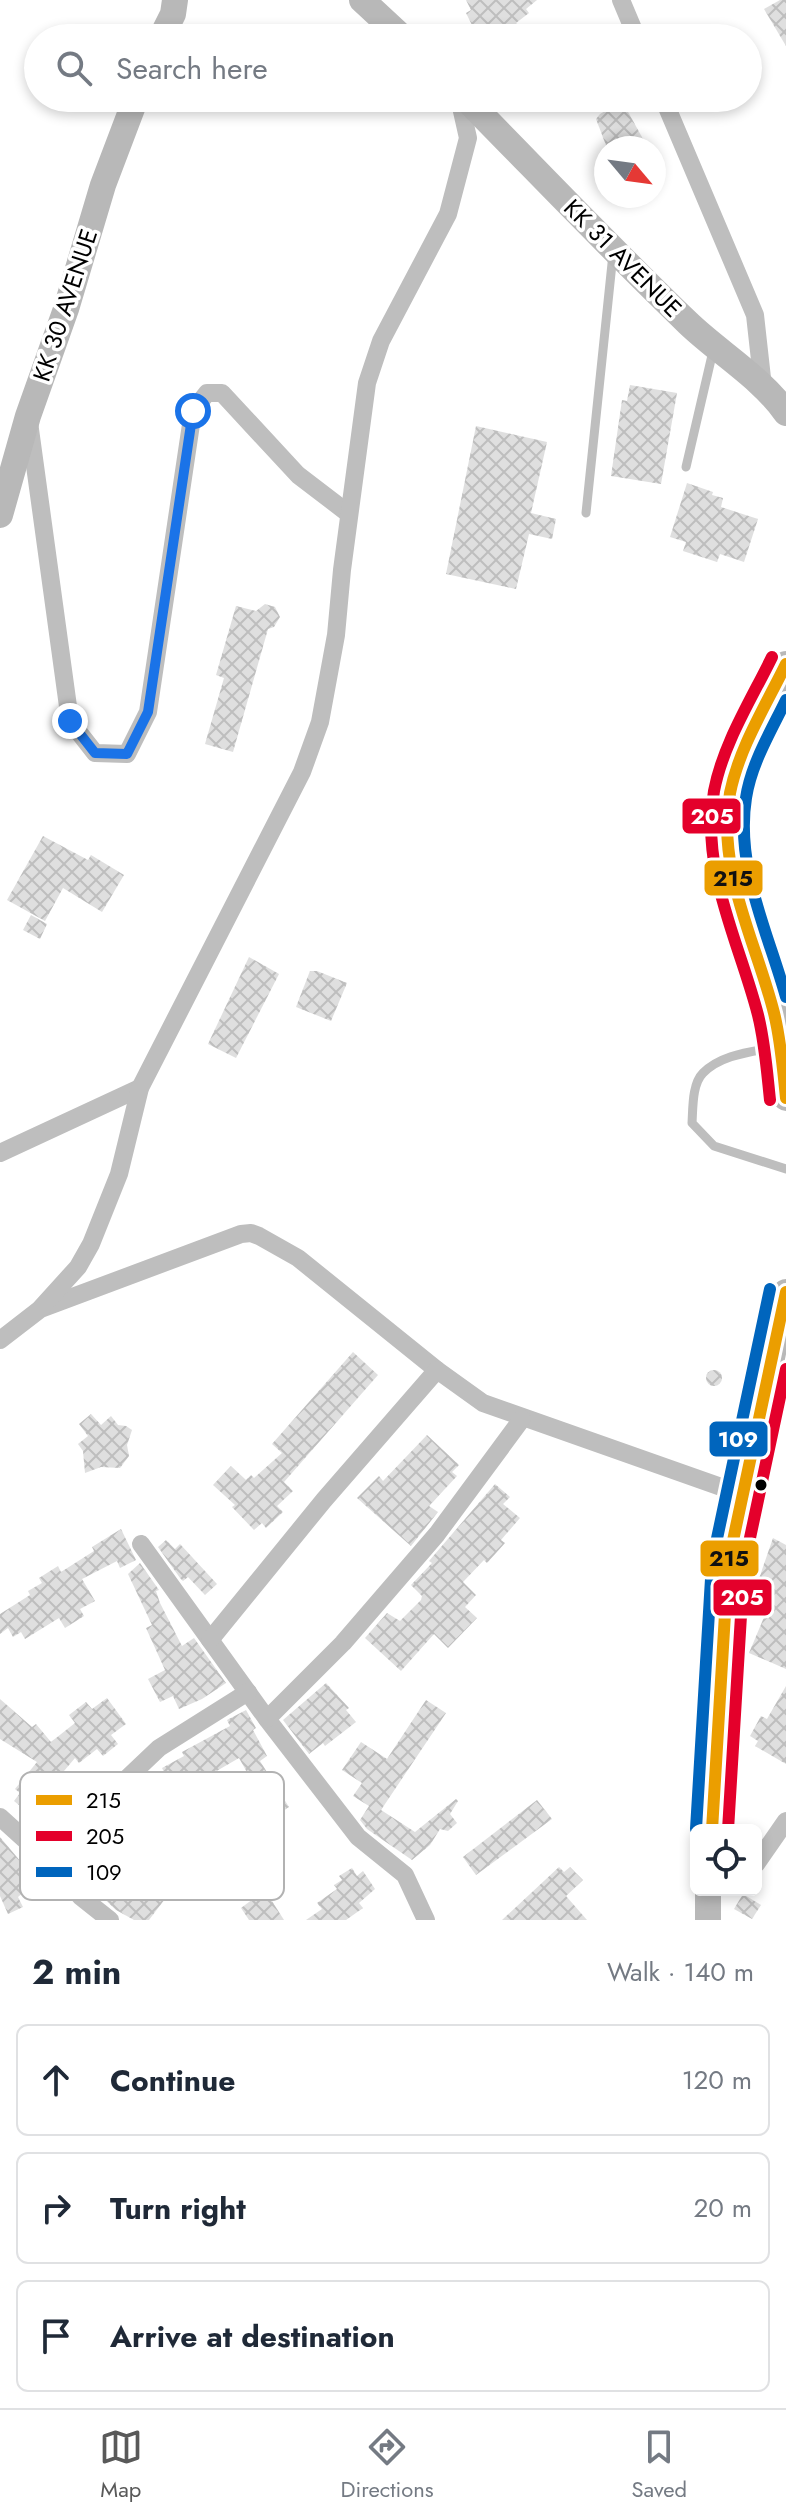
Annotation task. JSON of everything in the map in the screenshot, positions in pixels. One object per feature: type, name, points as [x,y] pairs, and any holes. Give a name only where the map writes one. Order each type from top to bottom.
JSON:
[{"type":"main road","points":[[168,24],[175,0]]},
{"type":"main road","points":[[362,0],[388,24]]},
{"type":"main road","name":"KK 30 AVENUE","points":[[0,515],[28,416],[66,309],[103,185],[131,112]]},
{"type":"main road","name":"KK 31 AVENUE","points":[[476,112],[613,251],[713,347],[763,387],[786,413]]},
{"type":"main road","points":[[786,664],[741,760],[731,789],[726,839],[740,903],[774,1014],[786,1098]]},
{"type":"main road","points":[[712,1824],[728,1564],[786,1292]]},
{"type":"street","points":[[621,0],[631,24]]},
{"type":"street","points":[[0,1340],[39,1310],[78,1267],[91,1244],[119,1174],[140,1088],[307,759],[320,722],[336,635],[367,383],[381,341],[448,214],[468,138],[464,112]]},
{"type":"street","points":[[669,112],[755,315],[763,387]]},
{"type":"street","points":[[28,416],[70,721],[95,753],[127,754],[148,712],[193,411],[207,393],[222,393],[298,475],[349,514]]},
{"type":"street","points":[[0,1153],[140,1088]]},
{"type":"street","points":[[39,1310],[241,1234],[251,1233],[298,1258],[437,1370],[483,1403],[741,1494]]},
{"type":"street","points":[[210,1640],[324,1500],[437,1370]]},
{"type":"street","points":[[267,1719],[343,1643],[437,1534],[522,1419]]},
{"type":"street","points":[[141,1544],[267,1719],[358,1837],[405,1875],[426,1920]]},
{"type":"street","points":[[134,1772],[159,1748],[248,1692]]},
{"type":"street","points":[[0,1817],[20,1835]]},
{"type":"street","points":[[762,1855],[786,1821]]},
{"type":"street","points":[[84,1900],[105,1919]]},
{"type":"lane","points":[[586,513],[613,251]]},
{"type":"lane","points":[[686,467],[713,347]]},
{"type":"lane","points":[[780,1047],[730,1056],[702,1073],[695,1092],[692,1123],[714,1146],[786,1169]]},
{"type":"building","points":[[466,0],[537,0],[526,9],[529,13],[517,24],[472,24],[466,13],[471,10]]},
{"type":"building","points":[[786,0],[786,46],[764,9]]},
{"type":"building","points":[[603,112],[628,112],[641,136],[602,136],[596,119]]},
{"type":"building","points":[[630,385],[677,393],[661,484],[611,476],[622,400],[627,401]]},
{"type":"building","points":[[476,426],[547,442],[531,513],[556,519],[552,539],[529,534],[516,589],[446,574]]},
{"type":"building","points":[[687,483],[723,498],[721,507],[758,519],[744,562],[720,554],[717,562],[683,551],[686,542],[670,537]]},
{"type":"building","points":[[265,604],[275,607],[280,617],[274,627],[268,629],[233,752],[205,744],[224,678],[216,675],[236,606],[256,611]]},
{"type":"building","points":[[43,836],[88,860],[91,855],[124,875],[102,912],[63,888],[45,921],[7,900]]},
{"type":"building","points":[[31,915],[47,924],[40,939],[23,930]]},
{"type":"building","points":[[249,957],[279,974],[236,1058],[208,1044]]},
{"type":"building","points":[[310,971],[347,983],[331,1021],[296,1007]]},
{"type":"building","points":[[353,1352],[378,1375],[284,1482],[293,1491],[277,1506],[283,1512],[266,1528],[262,1523],[254,1530],[232,1507],[235,1505],[213,1485],[231,1466],[246,1480],[251,1475],[254,1478],[282,1453],[272,1444]]},
{"type":"building","points":[[711,1370],[717,1370],[722,1378],[720,1384],[711,1386],[706,1381],[706,1375]]},
{"type":"building","points":[[91,1414],[101,1425],[111,1416],[118,1425],[132,1430],[127,1445],[129,1456],[120,1468],[101,1467],[85,1473],[83,1451],[78,1444],[88,1436],[79,1424]]},
{"type":"building","points":[[427,1435],[459,1465],[452,1472],[457,1476],[429,1506],[438,1512],[411,1546],[357,1498],[379,1476],[383,1481]]},
{"type":"building","points":[[495,1484],[510,1497],[503,1504],[520,1518],[501,1540],[505,1543],[487,1563],[484,1560],[463,1582],[476,1595],[465,1607],[477,1618],[448,1648],[434,1634],[401,1671],[365,1638],[387,1613],[400,1621],[421,1600],[422,1596],[411,1585]]},
{"type":"building","points":[[121,1529],[136,1560],[120,1568],[117,1561],[82,1579],[95,1601],[80,1609],[84,1616],[65,1628],[59,1618],[25,1639],[21,1632],[13,1637],[8,1628],[0,1634],[0,1614],[30,1595],[28,1591],[42,1583],[39,1578],[58,1566],[61,1572]]},
{"type":"building","points":[[773,1538],[786,1545],[786,1669],[749,1653],[767,1610],[753,1606],[760,1588],[756,1587]]},
{"type":"building","points":[[166,1540],[175,1549],[180,1544],[217,1584],[205,1595],[188,1577],[183,1581],[180,1578],[158,1547]]},
{"type":"building","points":[[140,1563],[159,1590],[156,1591],[160,1603],[182,1646],[194,1638],[226,1683],[179,1709],[173,1696],[160,1702],[148,1679],[165,1670],[146,1628],[152,1625],[128,1574]]},
{"type":"building","points":[[326,1683],[349,1708],[346,1710],[356,1722],[309,1754],[283,1720]]},
{"type":"building","points":[[786,1686],[786,1764],[755,1746],[758,1741],[750,1736],[761,1716],[767,1719]]},
{"type":"building","points":[[107,1698],[126,1724],[111,1735],[118,1744],[103,1756],[97,1749],[79,1763],[75,1758],[63,1772],[29,1772],[37,1762],[0,1739],[0,1699],[32,1727],[36,1724],[51,1742],[75,1723],[69,1715],[86,1702],[92,1709]]},
{"type":"building","points":[[426,1700],[446,1713],[381,1810],[415,1832],[456,1799],[458,1801],[450,1814],[457,1823],[448,1831],[440,1829],[430,1845],[412,1860],[367,1829],[360,1820],[369,1806],[353,1796],[362,1783],[342,1770],[361,1742],[387,1759]]},
{"type":"building","points":[[246,1710],[267,1756],[260,1761],[267,1772],[247,1772],[239,1758],[215,1772],[164,1772],[162,1768],[184,1756],[182,1752],[230,1726],[227,1720]]},
{"type":"building","points":[[537,1800],[552,1819],[476,1875],[463,1857]]},
{"type":"building","points":[[0,1837],[20,1861],[18,1897],[23,1907],[8,1914],[0,1896]]},
{"type":"building","points":[[559,1867],[564,1872],[570,1867],[583,1880],[566,1896],[587,1920],[502,1920]]},
{"type":"building","points":[[352,1868],[357,1876],[363,1871],[375,1889],[359,1903],[363,1908],[346,1920],[306,1920],[322,1909],[317,1903],[337,1889],[334,1885],[342,1880],[339,1876]]},
{"type":"building","points":[[742,1896],[761,1905],[752,1919],[734,1909]]},
{"type":"building","points":[[106,1900],[164,1900],[149,1920],[134,1920]]},
{"type":"building","points":[[252,1900],[271,1900],[284,1920],[249,1920],[241,1908]]},
{"type":"transit line","name":"205","points":[[770,1100],[758,1015],[717,877],[711,820],[714,791],[724,756],[772,657]]},
{"type":"transit line","name":"215","points":[[786,664],[754,727],[734,776],[727,822],[733,877],[776,1024],[786,1098]]},
{"type":"transit line","name":"109","points":[[786,700],[752,773],[744,824],[745,849],[755,899],[786,997]]},
{"type":"transit line","name":"109","points":[[696,1824],[712,1562],[770,1289]]},
{"type":"transit line","name":"215","points":[[712,1824],[728,1564],[786,1292]]},
{"type":"transit line","name":"205","points":[[728,1824],[744,1566],[786,1369]]},
{"type":"route","points":[[70,721],[95,753],[127,754],[148,712],[193,411]]}]
